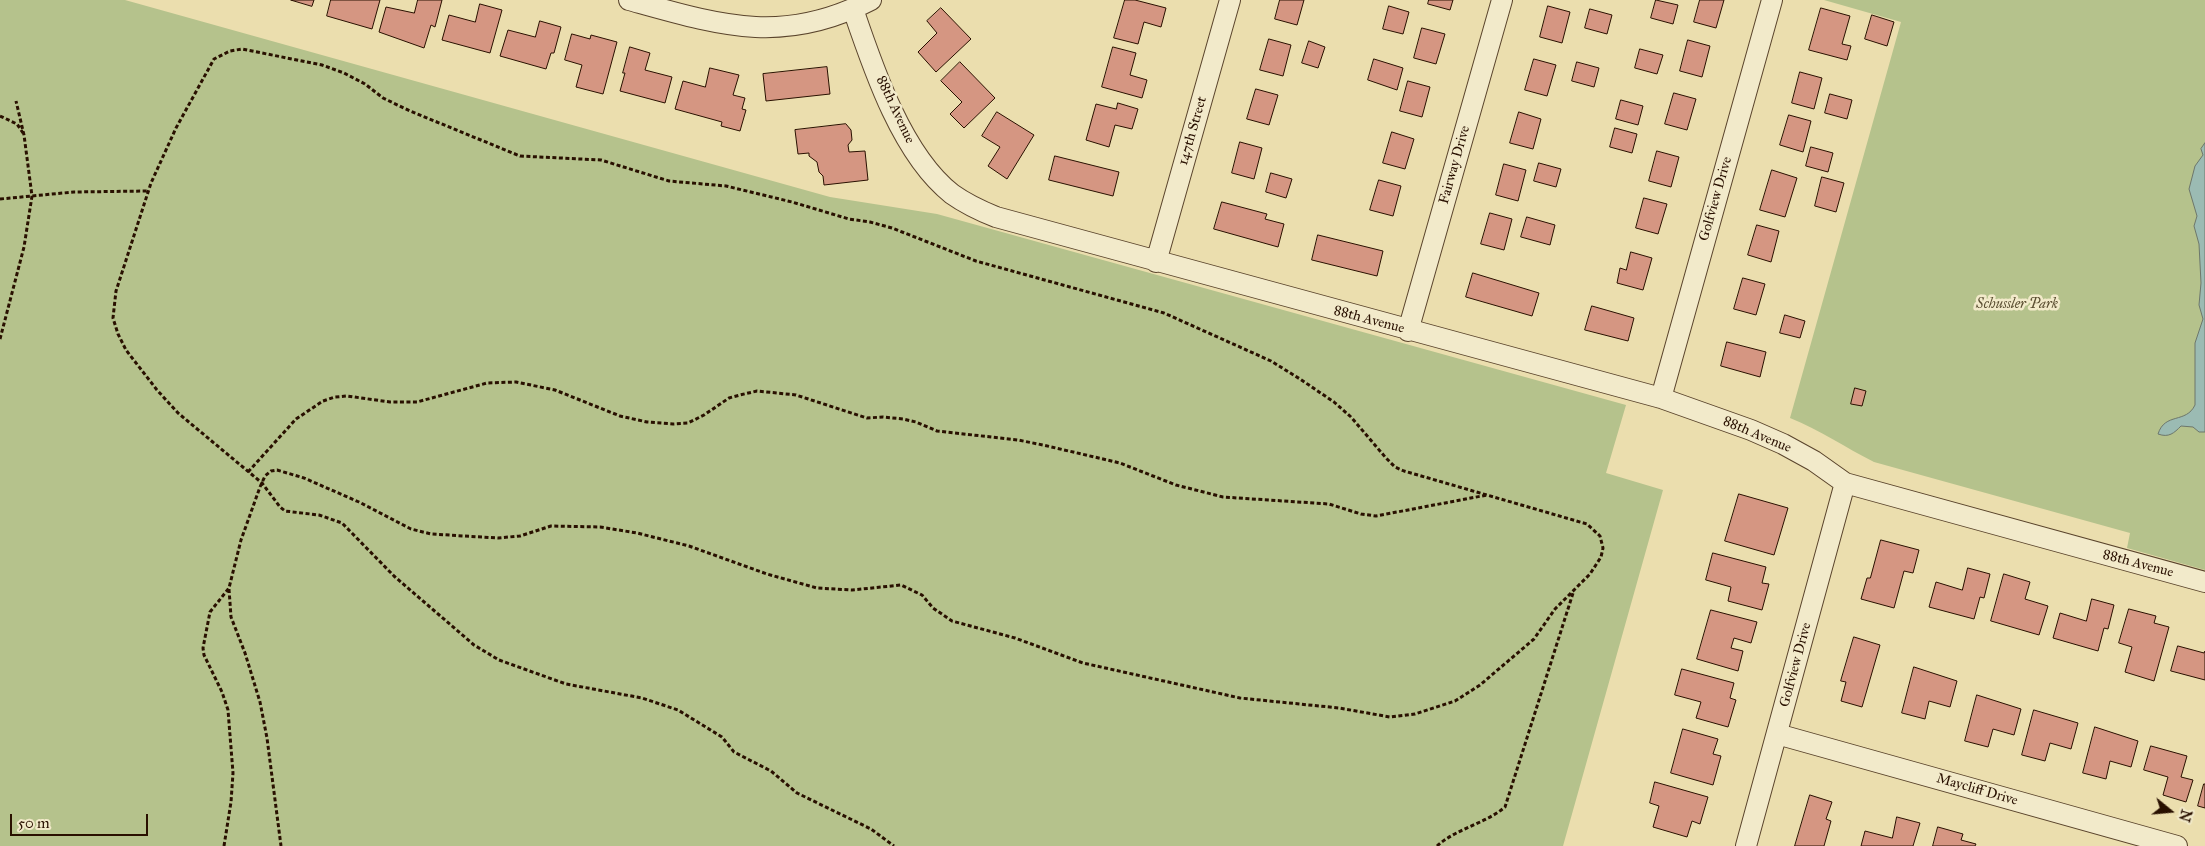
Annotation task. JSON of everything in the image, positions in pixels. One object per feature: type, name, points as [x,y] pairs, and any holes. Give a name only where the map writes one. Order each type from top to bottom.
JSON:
[{"type":"street","points":[[629,0],[676,6],[704,21],[754,28],[804,24],[824,20],[871,0]]},
{"type":"street","name":"147th Street","points":[[1156,262],[1230,0]]},
{"type":"street","name":"Fairway Drive","points":[[1408,331],[1502,0]]},
{"type":"street","name":"Golfview Drive","points":[[1661,398],[1772,0]]},
{"type":"street","name":"88th Avenue","points":[[853,9],[865,43],[908,143],[951,193],[975,209],[996,217],[1156,262],[1661,398],[1751,430],[1783,444],[1814,461],[1845,483],[2205,582]]},
{"type":"street","name":"Golfview Drive","points":[[1746,846],[1845,483]]},
{"type":"street","name":"Maycliff Drive","points":[[1777,734],[2177,846]]},
{"type":"path","points":[[281,846],[268,738],[245,654],[231,617],[229,588],[241,540],[262,483],[265,476],[271,471],[284,472],[304,478],[359,502],[411,529],[432,534],[498,538],[520,536],[551,526],[600,527],[637,533],[690,546],[767,574],[816,588],[852,590],[901,585],[922,595],[933,608],[952,621],[1015,638],[1083,663],[1240,698],[1339,708],[1390,716],[1414,714],[1455,701],[1480,685],[1534,639],[1556,609],[1590,574],[1601,557],[1602,542],[1595,530],[1587,524],[1574,519],[1404,471],[1395,466],[1365,435],[1351,417],[1334,402],[1300,379],[1245,348],[1164,313],[976,261],[892,228],[840,217],[792,202],[726,186],[670,181],[601,160],[545,158],[513,154],[396,104],[344,73],[305,61],[242,49],[230,51],[214,59],[163,153],[148,191],[114,298],[113,318],[118,334],[126,350],[138,366],[178,413],[262,483],[280,507],[285,511],[320,516],[342,523],[394,576],[474,645],[499,660],[566,684],[642,698],[678,710],[722,737],[734,752],[771,771],[797,793],[871,829],[894,846]]},
{"type":"path","points":[[0,339],[24,247],[32,196],[24,136],[16,101]]},
{"type":"path","points":[[0,116],[17,124],[24,136]]},
{"type":"path","points":[[0,199],[74,192],[148,191]]},
{"type":"path","points":[[248,472],[296,419],[323,401],[347,396],[390,402],[417,402],[473,386],[500,381],[516,382],[555,390],[620,416],[647,422],[673,424],[688,423],[735,396],[757,391],[796,396],[867,418],[883,416],[903,419],[938,431],[1018,440],[1043,445],[1120,464],[1176,486],[1223,497],[1329,504],[1361,514],[1376,516],[1489,495]]},
{"type":"path","points":[[224,846],[231,802],[233,773],[228,710],[203,648],[210,612],[229,588]]},
{"type":"path","points":[[1437,846],[1457,832],[1488,819],[1505,807],[1574,589]]},
{"type":"green space","points":[[0,0],[125,0],[830,197],[937,214],[1626,405],[1606,473],[1663,490],[1563,846],[0,846]]},
{"type":"green space","name":"Schussler Park","points":[[1824,0],[2205,0],[2205,570],[2127,548],[2130,533],[1874,462],[1790,418],[1901,22]]},
{"type":"water","points":[[2205,143],[2205,432],[2199,432],[2193,427],[2181,426],[2171,434],[2162,435],[2158,434],[2165,423],[2191,411],[2195,405],[2195,343],[2203,319],[2199,305],[2201,283],[2199,244],[2194,226],[2197,216],[2189,189],[2195,166],[2203,155],[2201,149]]},
{"type":"building","points":[[291,0],[314,0],[312,6]]},
{"type":"building","points":[[331,0],[380,0],[372,29],[327,16]]},
{"type":"building","points":[[418,0],[442,0],[435,27],[431,25],[424,48],[379,32],[386,7],[414,13]]},
{"type":"building","points":[[1125,0],[1135,0],[1166,8],[1161,27],[1144,22],[1138,44],[1114,38]]},
{"type":"building","points":[[1280,0],[1304,0],[1297,25],[1275,19]]},
{"type":"building","points":[[1429,0],[1453,0],[1450,10],[1428,4]]},
{"type":"building","points":[[1656,0],[1678,5],[1673,24],[1651,18]]},
{"type":"building","points":[[1700,0],[1724,0],[1716,28],[1694,22]]},
{"type":"building","points":[[480,4],[502,10],[490,53],[442,40],[449,15],[475,22]]},
{"type":"building","points":[[1389,6],[1409,12],[1403,34],[1383,29]]},
{"type":"building","points":[[1548,6],[1570,12],[1562,43],[1540,37]]},
{"type":"building","points":[[941,8],[971,39],[936,72],[918,52],[937,33],[927,21]]},
{"type":"building","points":[[1821,8],[1850,16],[1842,44],[1851,46],[1847,60],[1809,50]]},
{"type":"building","points":[[1590,9],[1612,15],[1607,34],[1585,28]]},
{"type":"building","points":[[1872,15],[1894,22],[1887,46],[1865,39]]},
{"type":"building","points":[[540,21],[561,27],[554,53],[551,53],[546,69],[500,56],[508,30],[535,37]]},
{"type":"building","points":[[1422,28],[1445,34],[1436,64],[1414,58]]},
{"type":"building","points":[[572,34],[590,39],[591,35],[617,42],[603,94],[576,87],[582,65],[565,60]]},
{"type":"building","points":[[1269,39],[1291,45],[1283,76],[1260,70]]},
{"type":"building","points":[[1688,40],[1710,46],[1702,77],[1680,71]]},
{"type":"building","points":[[1309,41],[1325,47],[1318,68],[1302,63]]},
{"type":"building","points":[[630,47],[650,53],[645,70],[672,77],[665,103],[620,91]]},
{"type":"building","points":[[1113,47],[1136,53],[1130,75],[1147,80],[1142,98],[1102,87]]},
{"type":"building","points":[[1640,49],[1663,55],[1657,74],[1635,68]]},
{"type":"building","points":[[1374,59],[1403,68],[1397,90],[1368,80]]},
{"type":"building","points":[[1534,59],[1556,65],[1547,96],[1525,90]]},
{"type":"building","points":[[960,62],[995,98],[964,128],[950,114],[962,102],[941,81]]},
{"type":"building","points":[[1577,62],[1599,68],[1594,87],[1572,81]]},
{"type":"building","points":[[827,67],[830,94],[766,101],[763,74]]},
{"type":"building","points":[[710,68],[739,75],[733,95],[745,98],[742,109],[746,110],[740,131],[721,126],[722,122],[675,109],[683,81],[705,87]]},
{"type":"building","points":[[1800,72],[1822,78],[1814,109],[1792,103]]},
{"type":"building","points":[[1408,81],[1430,87],[1422,117],[1400,111]]},
{"type":"building","points":[[1256,89],[1278,95],[1269,125],[1247,119]]},
{"type":"building","points":[[1674,93],[1696,99],[1687,130],[1665,124]]},
{"type":"building","points":[[1830,94],[1852,100],[1847,119],[1825,113]]},
{"type":"building","points":[[1621,100],[1643,106],[1638,125],[1616,119]]},
{"type":"building","points":[[1118,103],[1138,109],[1132,129],[1115,125],[1109,147],[1086,140],[1096,104],[1116,109]]},
{"type":"building","points":[[997,112],[1034,135],[1007,179],[988,166],[1000,147],[982,136]]},
{"type":"building","points":[[1519,112],[1541,119],[1533,149],[1510,143]]},
{"type":"building","points":[[1789,115],[1811,121],[1803,152],[1780,145]]},
{"type":"building","points":[[846,124],[851,130],[852,140],[848,145],[849,152],[865,151],[868,180],[824,185],[823,176],[819,172],[817,162],[809,156],[809,153],[798,154],[795,130]]},
{"type":"building","points":[[1615,128],[1637,134],[1632,153],[1610,147]]},
{"type":"building","points":[[1392,132],[1414,139],[1405,169],[1383,163]]},
{"type":"building","points":[[1240,142],[1262,148],[1254,179],[1232,173]]},
{"type":"building","points":[[1811,147],[1833,153],[1828,172],[1806,166]]},
{"type":"building","points":[[1657,151],[1679,157],[1671,187],[1649,181]]},
{"type":"building","points":[[1055,156],[1119,172],[1113,196],[1049,180]]},
{"type":"building","points":[[1539,163],[1561,169],[1556,187],[1534,181]]},
{"type":"building","points":[[1504,164],[1526,170],[1518,201],[1496,195]]},
{"type":"building","points":[[1772,170],[1797,178],[1785,217],[1760,210]]},
{"type":"building","points":[[1271,173],[1292,179],[1286,198],[1266,192]]},
{"type":"building","points":[[1822,177],[1844,183],[1836,212],[1815,206]]},
{"type":"building","points":[[1379,180],[1401,186],[1393,216],[1370,210]]},
{"type":"building","points":[[1644,198],[1667,204],[1658,234],[1636,228]]},
{"type":"building","points":[[1222,202],[1267,214],[1265,219],[1284,224],[1278,247],[1214,229]]},
{"type":"building","points":[[1490,213],[1512,219],[1504,250],[1481,244]]},
{"type":"building","points":[[1527,217],[1555,225],[1550,245],[1521,237]]},
{"type":"building","points":[[1757,225],[1779,231],[1771,262],[1748,255]]},
{"type":"building","points":[[1318,235],[1383,251],[1377,276],[1312,260]]},
{"type":"building","points":[[1631,252],[1652,258],[1643,290],[1617,283],[1620,268],[1626,270]]},
{"type":"building","points":[[1473,273],[1539,293],[1532,316],[1466,297]]},
{"type":"building","points":[[1743,278],[1765,284],[1756,315],[1734,309]]},
{"type":"building","points":[[1592,306],[1634,318],[1628,341],[1585,330]]},
{"type":"building","points":[[1785,315],[1805,321],[1800,338],[1780,333]]},
{"type":"building","points":[[1727,342],[1766,352],[1760,377],[1721,366]]},
{"type":"building","points":[[1855,388],[1866,391],[1862,406],[1851,404]]},
{"type":"building","points":[[1739,494],[1788,508],[1774,555],[1725,541]]},
{"type":"building","points":[[1881,540],[1919,550],[1913,573],[1904,571],[1894,608],[1861,599],[1867,578],[1870,578]]},
{"type":"building","points":[[1713,553],[1766,567],[1762,583],[1769,584],[1762,610],[1728,601],[1731,587],[1706,580]]},
{"type":"building","points":[[1968,568],[1990,574],[1984,598],[1980,597],[1974,619],[1929,607],[1936,582],[1962,590]]},
{"type":"building","points":[[2004,574],[2030,582],[2025,599],[2048,606],[2039,635],[1991,621]]},
{"type":"building","points":[[2092,599],[2114,605],[2108,629],[2104,628],[2098,651],[2053,638],[2060,613],[2086,621]]},
{"type":"building","points":[[2129,609],[2156,616],[2154,623],[2169,627],[2154,681],[2125,672],[2132,647],[2119,643]]},
{"type":"building","points":[[1711,610],[1757,622],[1751,643],[1734,638],[1731,648],[1743,651],[1738,671],[1697,659]]},
{"type":"building","points":[[1854,637],[1880,645],[1862,707],[1841,701],[1846,682],[1841,681]]},
{"type":"building","points":[[2178,646],[2204,653],[2205,651],[2205,680],[2171,671]]},
{"type":"building","points":[[1914,667],[1957,681],[1950,707],[1929,701],[1925,719],[1902,713]]},
{"type":"building","points":[[1682,669],[1734,683],[1730,698],[1736,700],[1728,727],[1696,718],[1701,702],[1675,695]]},
{"type":"building","points":[[1977,695],[2021,709],[2014,735],[1993,729],[1988,747],[1965,741]]},
{"type":"building","points":[[2034,710],[2078,723],[2071,749],[2050,743],[2045,761],[2022,755]]},
{"type":"building","points":[[2095,727],[2138,741],[2131,767],[2110,761],[2106,779],[2083,773]]},
{"type":"building","points":[[1683,729],[1718,739],[1713,754],[1721,756],[1713,785],[1671,773]]},
{"type":"building","points":[[2151,746],[2187,756],[2181,777],[2193,780],[2186,802],[2163,795],[2168,777],[2144,770]]},
{"type":"building","points":[[1655,782],[1708,797],[1700,824],[1692,821],[1687,837],[1653,827],[1659,806],[1650,803]]},
{"type":"building","points":[[2205,784],[2205,808],[2198,806]]},
{"type":"building","points":[[1810,795],[1832,802],[1826,819],[1831,821],[1824,846],[1795,846]]},
{"type":"building","points":[[1897,817],[1920,823],[1913,846],[1861,846],[1865,831],[1892,838]]},
{"type":"building","points":[[1938,827],[1963,834],[1961,840],[1976,844],[1975,846],[1933,846]]}]
